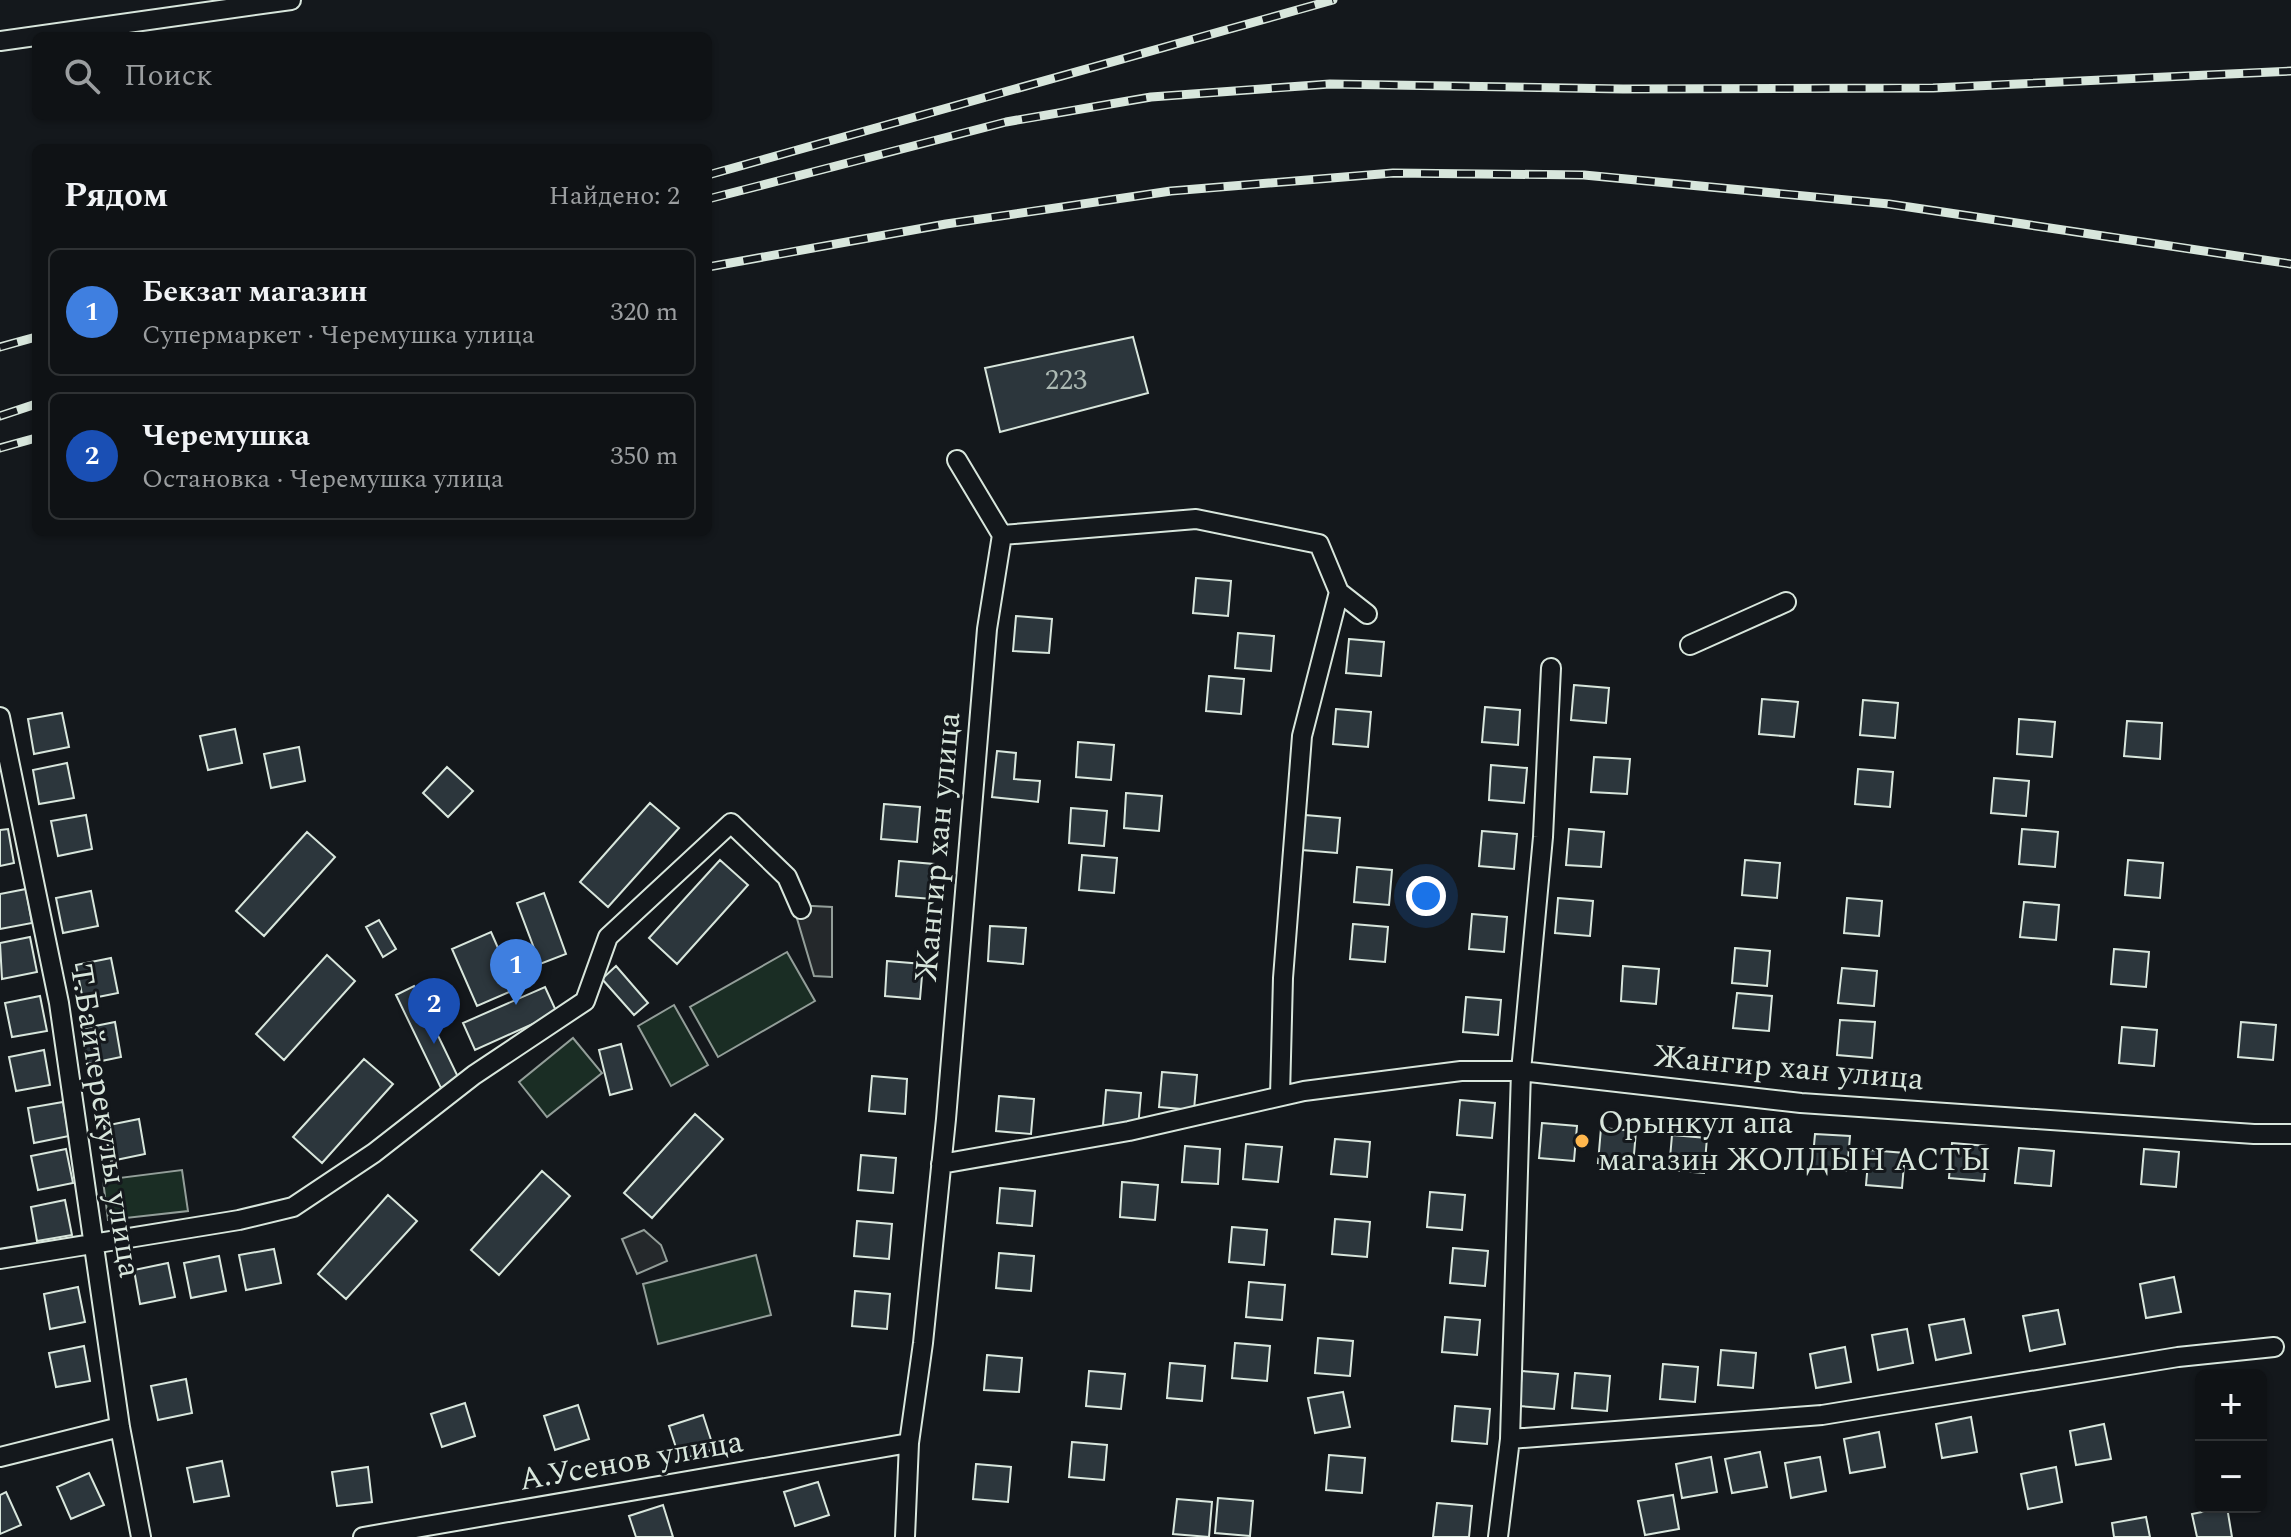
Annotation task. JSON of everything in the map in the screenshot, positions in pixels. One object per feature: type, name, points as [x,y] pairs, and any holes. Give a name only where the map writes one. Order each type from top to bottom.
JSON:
[{"type":"street","points":[[64,32],[291,0]]},
{"type":"street","points":[[0,41],[32,36]]},
{"type":"street","points":[[957,460],[1002,535],[1196,519],[1319,544],[1339,592],[1367,614]]},
{"type":"street","name":"Жангир хан улица","points":[[905,1537],[909,1443],[923,1343],[941,1164],[987,629],[1002,535]]},
{"type":"street","points":[[1280,1096],[1283,978],[1302,736],[1339,592]]},
{"type":"street","points":[[1690,645],[1786,602]]},
{"type":"street","points":[[1498,1537],[1510,1439],[1521,1071],[1543,837],[1551,668]]},
{"type":"street","name":"Т.Байтерекулы улица","points":[[0,717],[59,1003],[120,1427],[141,1537]]},
{"type":"street","points":[[0,1259],[239,1220],[293,1207],[374,1153],[474,1075],[585,1001],[608,937],[731,823],[787,877],[801,909]]},
{"type":"street","name":"Жангир хан улица","points":[[941,1164],[1129,1131],[1304,1091],[1461,1071],[1521,1071],[1801,1103],[2291,1134]]},
{"type":"street","points":[[1510,1439],[1822,1415],[2178,1357],[2274,1347]]},
{"type":"street","points":[[0,1457],[120,1427]]},
{"type":"street","name":"А.Усенов улица","points":[[363,1537],[909,1443]]},
{"type":"green space","points":[[787,952],[815,1001],[718,1057],[690,1007]]},
{"type":"green space","points":[[674,1005],[708,1065],[671,1086],[638,1026]]},
{"type":"green space","points":[[573,1038],[602,1073],[547,1117],[519,1082]]},
{"type":"green space","points":[[182,1170],[188,1211],[108,1220],[103,1180]]},
{"type":"green space","points":[[756,1255],[771,1315],[658,1344],[643,1284]]},
{"type":"shaded area","points":[[793,905],[832,907],[832,977],[814,976]]},
{"type":"shaded area","points":[[644,1230],[661,1245],[667,1261],[637,1274],[622,1239]]},
{"type":"building","points":[[1133,337],[1148,393],[1000,432],[985,368]]},
{"type":"building","points":[[1196,578],[1231,581],[1228,616],[1193,613]]},
{"type":"building","points":[[1016,616],[1052,619],[1049,653],[1013,651]]},
{"type":"building","points":[[1238,633],[1274,636],[1271,671],[1235,668]]},
{"type":"building","points":[[1349,639],[1384,642],[1381,676],[1346,673]]},
{"type":"building","points":[[1209,676],[1244,679],[1241,714],[1206,711]]},
{"type":"building","points":[[1574,685],[1609,688],[1606,723],[1571,720]]},
{"type":"building","points":[[1762,699],[1798,702],[1794,737],[1759,734]]},
{"type":"building","points":[[1863,700],[1898,703],[1895,738],[1860,735]]},
{"type":"building","points":[[1485,707],[1520,710],[1518,745],[1482,742]]},
{"type":"building","points":[[1336,709],[1371,712],[1368,747],[1333,744]]},
{"type":"building","points":[[62,713],[69,747],[34,754],[28,719]]},
{"type":"building","points":[[2019,719],[2055,722],[2052,757],[2017,754]]},
{"type":"building","points":[[2127,721],[2162,723],[2160,759],[2124,756]]},
{"type":"building","points":[[235,729],[242,763],[208,770],[200,736]]},
{"type":"building","points":[[1078,742],[1114,745],[1111,780],[1076,777]]},
{"type":"building","points":[[299,747],[305,781],[271,788],[264,754]]},
{"type":"building","points":[[997,751],[1016,753],[1014,779],[1040,781],[1038,802],[992,797]]},
{"type":"building","points":[[1594,757],[1630,759],[1627,794],[1591,792]]},
{"type":"building","points":[[67,763],[74,798],[39,804],[33,770]]},
{"type":"building","points":[[1491,765],[1527,768],[1524,803],[1489,800]]},
{"type":"building","points":[[447,767],[473,791],[448,817],[423,793]]},
{"type":"building","points":[[1858,769],[1893,772],[1890,807],[1855,804]]},
{"type":"building","points":[[1994,778],[2029,781],[2026,816],[1991,813]]},
{"type":"building","points":[[1126,793],[1162,796],[1159,831],[1124,828]]},
{"type":"building","points":[[650,803],[679,828],[608,907],[580,882]]},
{"type":"building","points":[[884,804],[920,807],[917,842],[881,839]]},
{"type":"building","points":[[1071,808],[1107,811],[1104,846],[1069,843]]},
{"type":"building","points":[[86,815],[92,849],[58,856],[51,821]]},
{"type":"building","points":[[1305,815],[1340,818],[1337,853],[1302,850]]},
{"type":"building","points":[[8,829],[14,863],[0,866],[0,830]]},
{"type":"building","points":[[1569,829],[1604,832],[1601,867],[1566,865]]},
{"type":"building","points":[[2022,829],[2058,832],[2055,867],[2019,864]]},
{"type":"building","points":[[1482,831],[1517,834],[1514,869],[1479,866]]},
{"type":"building","points":[[307,832],[335,857],[264,936],[236,911]]},
{"type":"building","points":[[1082,855],[1117,858],[1114,893],[1079,890]]},
{"type":"building","points":[[720,860],[748,885],[677,964],[649,938]]},
{"type":"building","points":[[1745,860],[1780,863],[1777,898],[1742,895]]},
{"type":"building","points":[[2128,860],[2163,863],[2160,898],[2125,895]]},
{"type":"building","points":[[899,861],[934,864],[932,899],[896,896]]},
{"type":"building","points":[[1357,867],[1392,870],[1389,905],[1354,902]]},
{"type":"building","points":[[26,889],[32,923],[0,929],[0,894]]},
{"type":"building","points":[[91,891],[98,926],[63,933],[56,898]]},
{"type":"building","points":[[544,893],[566,954],[540,964],[517,903]]},
{"type":"building","points":[[1558,898],[1593,901],[1590,936],[1555,933]]},
{"type":"building","points":[[1847,898],[1882,901],[1879,936],[1844,933]]},
{"type":"building","points":[[2024,902],[2059,905],[2056,940],[2020,937]]},
{"type":"building","points":[[1472,914],[1507,917],[1504,952],[1469,949]]},
{"type":"building","points":[[379,920],[396,949],[383,957],[366,927]]},
{"type":"building","points":[[1353,924],[1388,927],[1385,962],[1350,959]]},
{"type":"building","points":[[990,926],[1026,928],[1023,964],[988,961]]},
{"type":"building","points":[[491,932],[516,989],[477,1006],[452,949]]},
{"type":"building","points":[[30,937],[37,972],[2,979],[0,943]]},
{"type":"building","points":[[1735,948],[1770,951],[1767,986],[1732,983]]},
{"type":"building","points":[[2114,949],[2149,952],[2146,987],[2111,984]]},
{"type":"building","points":[[327,955],[355,981],[284,1060],[256,1034]]},
{"type":"building","points":[[111,958],[118,993],[83,1000],[76,965]]},
{"type":"building","points":[[887,961],[923,964],[920,999],[885,996]]},
{"type":"building","points":[[616,966],[648,1003],[634,1015],[602,979]]},
{"type":"building","points":[[1623,966],[1659,969],[1656,1004],[1621,1001]]},
{"type":"building","points":[[1842,968],[1877,971],[1874,1006],[1838,1003]]},
{"type":"building","points":[[414,986],[459,1079],[441,1088],[396,995]]},
{"type":"building","points":[[545,987],[557,1013],[475,1050],[463,1023]]},
{"type":"building","points":[[1737,993],[1772,996],[1769,1031],[1733,1028]]},
{"type":"building","points":[[40,996],[47,1031],[12,1037],[5,1003]]},
{"type":"building","points":[[1466,997],[1501,1000],[1498,1035],[1463,1032]]},
{"type":"building","points":[[1840,1020],[1875,1022],[1872,1058],[1837,1055]]},
{"type":"building","points":[[115,1022],[121,1057],[87,1064],[80,1029]]},
{"type":"building","points":[[2241,1022],[2276,1025],[2273,1060],[2238,1057]]},
{"type":"building","points":[[2122,1027],[2157,1030],[2154,1066],[2119,1063]]},
{"type":"building","points":[[621,1044],[632,1089],[610,1095],[599,1050]]},
{"type":"building","points":[[44,1050],[50,1085],[16,1091],[9,1057]]},
{"type":"building","points":[[364,1059],[393,1084],[322,1163],[293,1137]]},
{"type":"building","points":[[1162,1072],[1197,1075],[1194,1110],[1159,1107]]},
{"type":"building","points":[[872,1076],[907,1079],[905,1114],[869,1111]]},
{"type":"building","points":[[1106,1090],[1141,1093],[1138,1128],[1103,1125]]},
{"type":"building","points":[[999,1096],[1034,1099],[1031,1134],[996,1131]]},
{"type":"building","points":[[1460,1100],[1495,1103],[1492,1138],[1457,1135]]},
{"type":"building","points":[[63,1102],[69,1136],[34,1143],[28,1108]]},
{"type":"building","points":[[695,1114],[723,1139],[652,1218],[624,1193]]},
{"type":"building","points":[[139,1119],[145,1154],[111,1161],[104,1126]]},
{"type":"building","points":[[1542,1123],[1577,1126],[1574,1161],[1539,1158]]},
{"type":"building","points":[[1601,1128],[1636,1131],[1633,1166],[1598,1163]]},
{"type":"building","points":[[1815,1134],[1850,1136],[1847,1171],[1812,1168]]},
{"type":"building","points":[[1672,1135],[1707,1138],[1704,1173],[1669,1170]]},
{"type":"building","points":[[1335,1139],[1370,1142],[1367,1177],[1331,1174]]},
{"type":"building","points":[[1952,1143],[1987,1146],[1984,1181],[1949,1178]]},
{"type":"building","points":[[1246,1144],[1282,1147],[1278,1182],[1243,1179]]},
{"type":"building","points":[[1185,1146],[1220,1149],[1218,1184],[1182,1182]]},
{"type":"building","points":[[2019,1148],[2054,1151],[2051,1186],[2015,1183]]},
{"type":"building","points":[[66,1149],[73,1183],[38,1190],[31,1156]]},
{"type":"building","points":[[2144,1149],[2179,1152],[2176,1187],[2141,1184]]},
{"type":"building","points":[[1869,1150],[1905,1153],[1902,1188],[1866,1185]]},
{"type":"building","points":[[861,1155],[896,1158],[893,1193],[858,1190]]},
{"type":"building","points":[[542,1171],[570,1196],[499,1275],[471,1250]]},
{"type":"building","points":[[1122,1182],[1158,1185],[1155,1220],[1120,1217]]},
{"type":"building","points":[[1000,1188],[1035,1191],[1032,1226],[997,1223]]},
{"type":"building","points":[[1430,1192],[1465,1195],[1462,1230],[1427,1227]]},
{"type":"building","points":[[388,1195],[417,1221],[346,1299],[318,1274]]},
{"type":"building","points":[[65,1200],[72,1235],[37,1241],[31,1207]]},
{"type":"building","points":[[1335,1219],[1370,1222],[1367,1257],[1332,1254]]},
{"type":"building","points":[[857,1221],[892,1224],[889,1259],[854,1256]]},
{"type":"building","points":[[1232,1227],[1267,1230],[1264,1265],[1229,1262]]},
{"type":"building","points":[[1453,1248],[1488,1251],[1485,1286],[1450,1283]]},
{"type":"building","points":[[274,1249],[281,1283],[246,1290],[239,1255]]},
{"type":"building","points":[[999,1253],[1034,1256],[1031,1291],[996,1288]]},
{"type":"building","points":[[219,1256],[226,1291],[191,1298],[184,1263]]},
{"type":"building","points":[[168,1263],[175,1297],[140,1304],[134,1270]]},
{"type":"building","points":[[2174,1277],[2181,1312],[2146,1318],[2140,1284]]},
{"type":"building","points":[[1249,1282],[1285,1285],[1282,1320],[1246,1317]]},
{"type":"building","points":[[78,1287],[85,1322],[50,1329],[44,1294]]},
{"type":"building","points":[[855,1291],[890,1294],[887,1329],[852,1326]]},
{"type":"building","points":[[2058,1310],[2065,1344],[2030,1351],[2023,1316]]},
{"type":"building","points":[[1445,1317],[1480,1320],[1477,1355],[1442,1352]]},
{"type":"building","points":[[1964,1319],[1971,1353],[1936,1360],[1929,1325]]},
{"type":"building","points":[[1907,1329],[1913,1363],[1878,1370],[1872,1335]]},
{"type":"building","points":[[1318,1338],[1353,1341],[1350,1376],[1315,1373]]},
{"type":"building","points":[[1235,1343],[1270,1346],[1267,1381],[1232,1378]]},
{"type":"building","points":[[84,1346],[90,1381],[56,1387],[49,1353]]},
{"type":"building","points":[[1845,1347],[1851,1382],[1816,1388],[1810,1354]]},
{"type":"building","points":[[1721,1350],[1756,1353],[1753,1388],[1718,1385]]},
{"type":"building","points":[[987,1355],[1022,1358],[1019,1392],[984,1390]]},
{"type":"building","points":[[1170,1363],[1205,1366],[1202,1401],[1167,1398]]},
{"type":"building","points":[[1663,1364],[1698,1367],[1695,1402],[1660,1399]]},
{"type":"building","points":[[1089,1371],[1125,1374],[1121,1409],[1086,1406]]},
{"type":"building","points":[[1522,1371],[1558,1374],[1554,1409],[1519,1406]]},
{"type":"building","points":[[1575,1373],[1610,1376],[1607,1411],[1572,1408]]},
{"type":"building","points":[[186,1379],[192,1413],[158,1420],[151,1386]]},
{"type":"building","points":[[1343,1392],[1350,1427],[1315,1433],[1308,1398]]},
{"type":"building","points":[[465,1403],[475,1436],[442,1447],[431,1414]]},
{"type":"building","points":[[578,1405],[589,1439],[555,1450],[544,1416]]},
{"type":"building","points":[[1455,1406],[1490,1409],[1487,1444],[1452,1441]]},
{"type":"building","points":[[703,1415],[714,1449],[680,1460],[669,1426]]},
{"type":"building","points":[[1971,1417],[1977,1452],[1942,1458],[1936,1424]]},
{"type":"building","points":[[2104,1424],[2111,1459],[2076,1465],[2070,1431]]},
{"type":"building","points":[[1879,1432],[1885,1467],[1850,1473],[1844,1439]]},
{"type":"building","points":[[1072,1442],[1107,1445],[1104,1480],[1069,1477]]},
{"type":"building","points":[[1760,1452],[1767,1487],[1732,1493],[1725,1459]]},
{"type":"building","points":[[1329,1455],[1365,1458],[1362,1493],[1326,1490]]},
{"type":"building","points":[[1711,1457],[1717,1492],[1682,1498],[1676,1464]]},
{"type":"building","points":[[1820,1457],[1826,1491],[1791,1498],[1785,1463]]},
{"type":"building","points":[[222,1461],[229,1496],[194,1502],[187,1468]]},
{"type":"building","points":[[976,1464],[1011,1467],[1008,1502],[973,1499]]},
{"type":"building","points":[[368,1467],[372,1502],[337,1506],[332,1472]]},
{"type":"building","points":[[2056,1467],[2062,1502],[2028,1509],[2021,1474]]},
{"type":"building","points":[[89,1473],[104,1505],[71,1519],[57,1487]]},
{"type":"building","points":[[818,1482],[829,1515],[795,1526],[784,1492]]},
{"type":"building","points":[[6,1492],[21,1525],[0,1534],[0,1495]]},
{"type":"building","points":[[1673,1495],[1679,1529],[1645,1535],[1638,1501]]},
{"type":"building","points":[[1218,1498],[1253,1501],[1250,1536],[1215,1533]]},
{"type":"building","points":[[1177,1499],[1212,1502],[1209,1537],[1173,1534]]},
{"type":"building","points":[[1437,1503],[1472,1506],[1469,1537],[1433,1537]]},
{"type":"building","points":[[663,1505],[673,1537],[636,1537],[629,1516]]},
{"type":"building","points":[[2228,1513],[2232,1537],[2197,1537],[2192,1514]]},
{"type":"building","points":[[2146,1517],[2150,1537],[2114,1537],[2112,1523]]},
{"type":"railway","points":[[712,174],[1333,0]]},
{"type":"railway","points":[[712,198],[1006,122],[1151,97],[1330,84],[1623,89],[1933,88],[2291,71]]},
{"type":"railway","points":[[712,266],[946,224],[1171,191],[1393,173],[1584,175],[1889,204],[2291,264]]},
{"type":"railway","points":[[0,347],[32,338]]},
{"type":"railway","points":[[0,416],[32,405]]},
{"type":"railway","points":[[0,448],[32,439]]},
{"type":"place","name":"Бекзат магазин","points":[[516,1005]]},
{"type":"place","name":"Черемушка","points":[[434,1044]]},
{"type":"place","name":"Орынкул апа магазин ЖОЛДЫН АСТЫ","points":[[1582,1141]]}]
